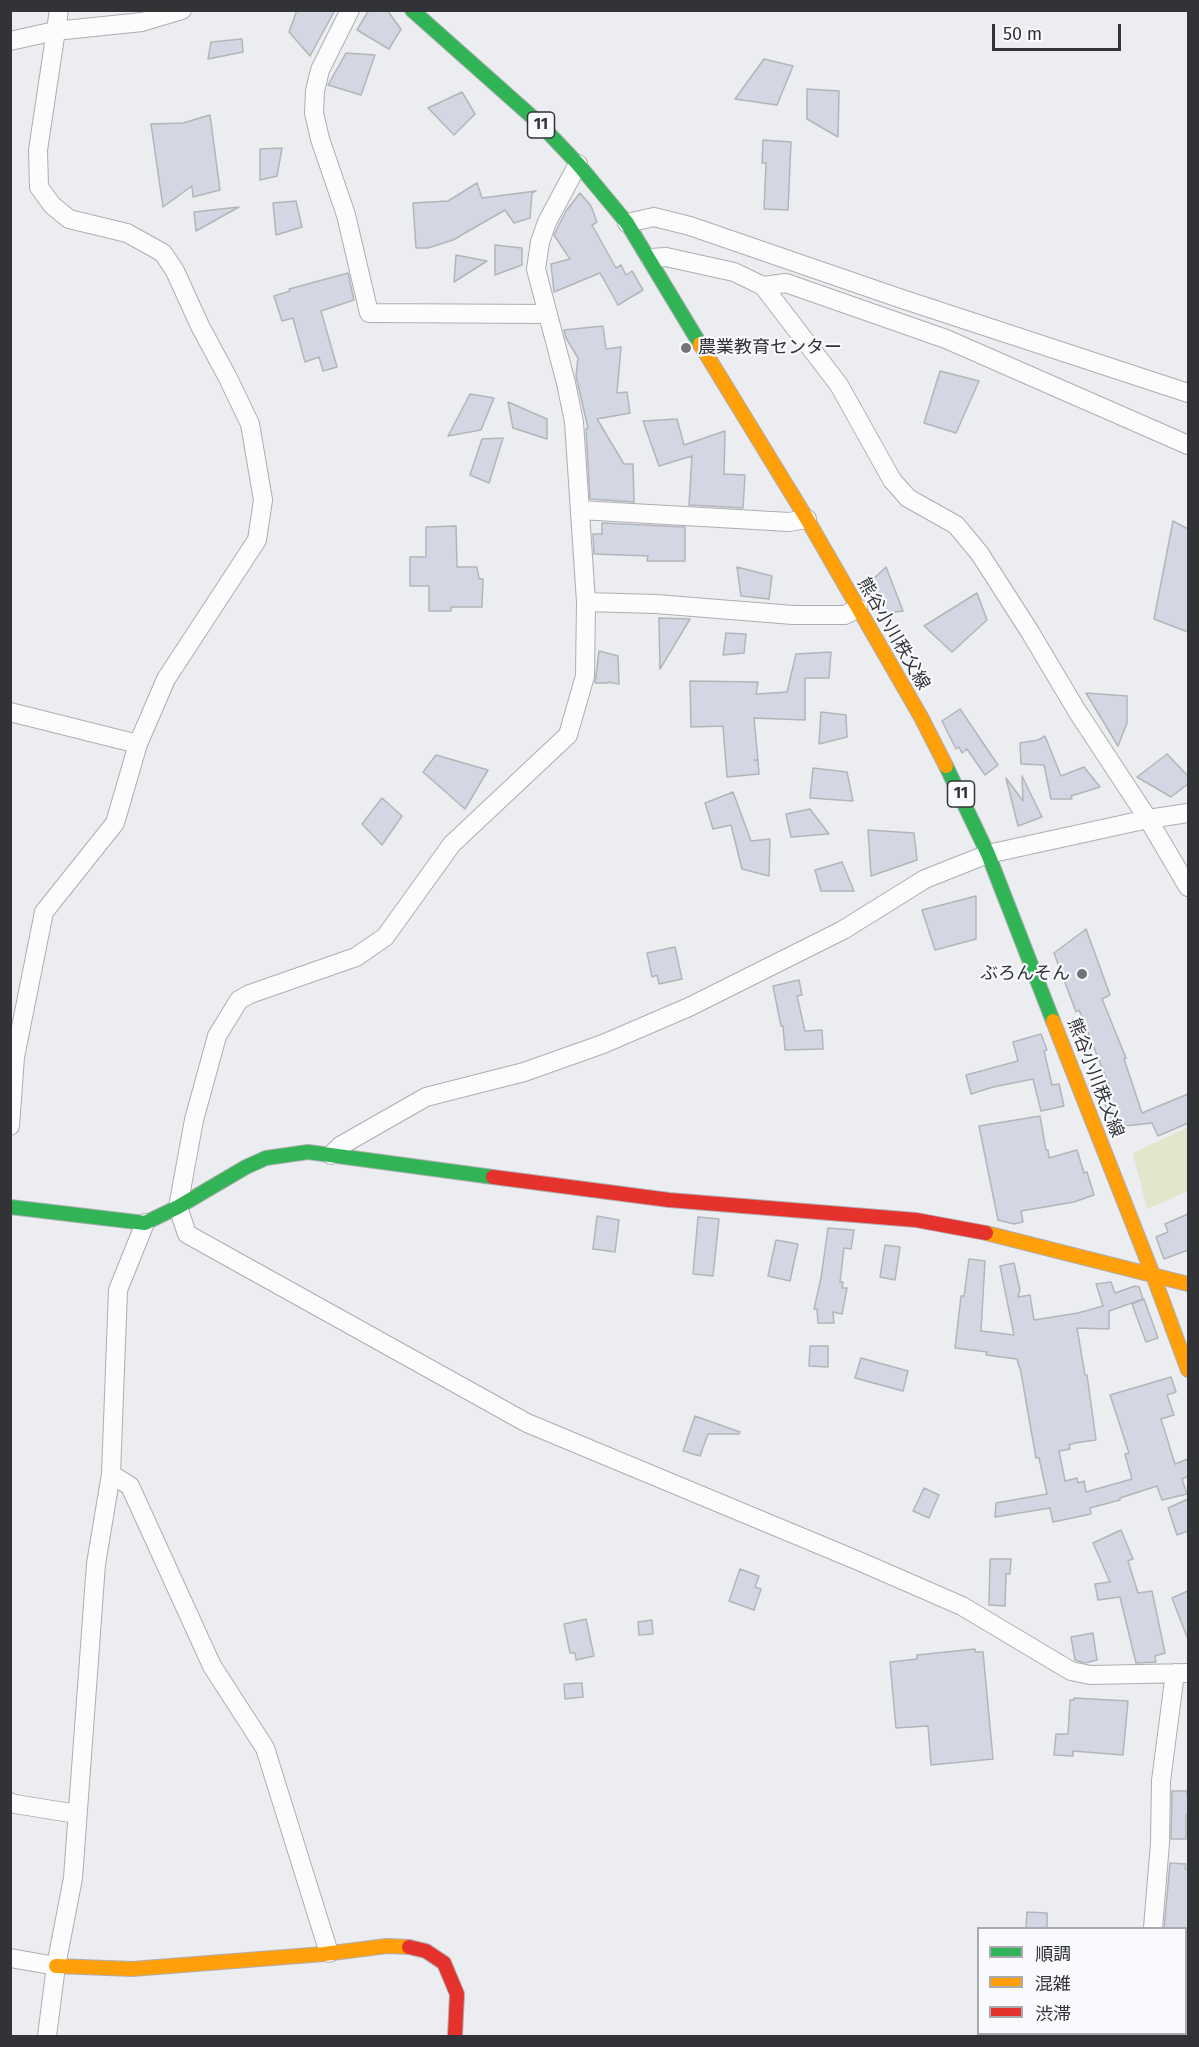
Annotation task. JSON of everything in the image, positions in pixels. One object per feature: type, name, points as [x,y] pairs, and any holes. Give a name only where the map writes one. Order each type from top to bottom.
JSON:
[{"type":"street","points":[[10,1126],[15,1057],[44,912],[114,823],[138,744],[165,679],[257,540],[263,500],[250,424],[175,271],[163,253],[127,232],[69,219],[52,205],[39,187],[38,150],[59,10]]},
{"type":"street","points":[[10,41],[55,32],[142,22],[182,10]]},
{"type":"street","points":[[350,10],[320,70],[315,92],[314,113],[320,139],[346,215],[369,313],[548,314]]},
{"type":"street","name":"熊谷小川秩父線","points":[[412,10],[539,123],[578,164],[627,223],[807,519],[921,717],[956,784],[988,854],[1188,1370]]},
{"type":"street","points":[[578,164],[546,222],[536,269],[574,422],[585,602],[585,676],[568,735],[452,844],[385,937],[356,957],[238,1000],[217,1036],[194,1120],[178,1207],[187,1234],[527,1423],[962,1606],[1071,1671],[1090,1675],[1182,1673],[1161,1781],[1160,1843],[1153,1927]]},
{"type":"street","points":[[627,223],[654,217],[690,226],[899,298],[1188,393]]},
{"type":"street","points":[[650,258],[666,257],[734,272],[763,286],[839,385],[892,480],[908,498],[956,525],[980,554],[1077,711],[1148,819],[1188,887]]},
{"type":"street","points":[[763,286],[786,283],[946,339],[1188,445]]},
{"type":"street","points":[[580,510],[789,522],[807,519]]},
{"type":"street","points":[[585,602],[656,604],[740,613],[793,615],[845,615],[858,608]]},
{"type":"street","points":[[10,712],[138,744]]},
{"type":"street","points":[[331,1155],[340,1146],[426,1098],[524,1072],[603,1044],[690,1007],[843,930],[925,879],[988,854],[1148,819],[1188,813]]},
{"type":"street","points":[[10,1207],[145,1223],[266,1158],[309,1152],[669,1200],[916,1220],[987,1233],[1188,1284]]},
{"type":"street","points":[[47,2037],[56,1966],[73,1878],[96,1564],[111,1474],[118,1290],[145,1223]]},
{"type":"street","points":[[111,1474],[130,1486],[212,1666],[265,1748],[329,1953]]},
{"type":"street","points":[[10,1802],[77,1814]]},
{"type":"street","points":[[10,1959],[56,1966],[132,1969],[387,1946],[409,1947],[426,1951],[444,1963],[457,1994],[455,2037]]},
{"type":"green space","points":[[1188,1127],[1188,1191],[1147,1209],[1133,1153]]},
{"type":"building","points":[[297,10],[335,10],[310,56],[289,32]]},
{"type":"building","points":[[369,10],[387,10],[401,29],[389,49],[357,30]]},
{"type":"building","points":[[242,39],[243,52],[208,59],[211,42]]},
{"type":"building","points":[[346,53],[375,55],[361,95],[328,85]]},
{"type":"building","points":[[764,59],[793,66],[777,105],[735,99]]},
{"type":"building","points":[[807,89],[839,91],[838,137],[807,119]]},
{"type":"building","points":[[462,92],[475,114],[454,135],[428,108]]},
{"type":"building","points":[[210,115],[220,190],[193,197],[192,186],[163,207],[151,124],[183,123]]},
{"type":"building","points":[[763,140],[791,142],[788,210],[764,209],[766,163],[762,163]]},
{"type":"building","points":[[282,148],[277,176],[260,180],[260,149]]},
{"type":"building","points":[[477,183],[482,198],[536,191],[532,193],[530,218],[514,223],[505,210],[453,240],[428,248],[416,248],[413,203],[448,201]]},
{"type":"building","points":[[580,193],[591,206],[597,222],[592,225],[616,268],[621,265],[626,275],[632,271],[643,290],[618,305],[600,273],[554,292],[551,264],[570,259],[554,235],[566,211]]},
{"type":"building","points":[[296,201],[302,227],[276,235],[273,203]]},
{"type":"building","points":[[239,207],[196,231],[194,212]]},
{"type":"building","points":[[495,245],[522,248],[522,265],[495,275]]},
{"type":"building","points":[[456,255],[487,261],[454,282]]},
{"type":"building","points":[[348,273],[354,300],[321,311],[337,367],[323,371],[319,357],[305,362],[293,318],[282,321],[274,296],[290,291],[289,289]]},
{"type":"building","points":[[603,326],[606,349],[621,347],[617,393],[627,392],[630,413],[597,419],[624,464],[633,464],[634,502],[590,499],[586,429],[588,428],[576,376],[578,358],[564,330]]},
{"type":"building","points":[[940,371],[979,381],[956,433],[924,423]]},
{"type":"building","points":[[470,394],[494,398],[481,430],[448,436]]},
{"type":"building","points":[[508,402],[547,419],[547,439],[513,428]]},
{"type":"building","points":[[677,419],[684,445],[725,431],[724,474],[745,475],[743,508],[689,505],[692,456],[659,466],[643,421]]},
{"type":"building","points":[[503,438],[489,483],[470,475],[482,439]]},
{"type":"building","points":[[1173,521],[1188,529],[1188,632],[1154,619]]},
{"type":"building","points":[[602,523],[685,527],[685,561],[647,561],[648,556],[594,554],[593,534],[602,534]]},
{"type":"building","points":[[456,526],[457,567],[477,567],[479,579],[483,579],[482,607],[451,607],[451,611],[429,611],[429,586],[410,586],[410,557],[426,557],[426,527]]},
{"type":"building","points":[[737,567],[772,576],[769,599],[741,596]]},
{"type":"building","points":[[886,567],[903,611],[881,614],[865,587]]},
{"type":"building","points":[[977,593],[987,620],[952,652],[924,626]]},
{"type":"building","points":[[659,618],[690,619],[660,669]]},
{"type":"building","points":[[726,633],[746,634],[744,653],[723,655]]},
{"type":"building","points":[[599,651],[618,656],[619,684],[595,683]]},
{"type":"building","points":[[831,652],[829,678],[805,678],[805,720],[754,718],[758,760],[754,760],[758,761],[759,774],[727,777],[723,726],[691,727],[690,681],[758,682],[756,694],[787,692],[796,654]]},
{"type":"building","points":[[1086,693],[1127,696],[1127,723],[1118,746]]},
{"type":"building","points":[[960,709],[998,765],[985,775],[967,749],[962,753],[959,747],[956,749],[942,721]]},
{"type":"building","points":[[821,712],[846,715],[847,737],[819,744]]},
{"type":"building","points":[[1045,736],[1061,776],[1084,767],[1100,787],[1071,796],[1072,799],[1051,799],[1044,765],[1021,764],[1020,743],[1038,740]]},
{"type":"building","points":[[1167,754],[1188,776],[1188,784],[1171,797],[1137,777]]},
{"type":"building","points":[[436,755],[488,770],[465,809],[423,772]]},
{"type":"building","points":[[813,768],[847,772],[853,801],[810,798]]},
{"type":"building","points":[[1022,776],[1042,817],[1018,826],[1006,778],[1023,801]]},
{"type":"building","points":[[733,792],[751,841],[770,839],[769,876],[742,869],[731,825],[713,829],[705,803]]},
{"type":"building","points":[[382,798],[402,816],[382,845],[362,824]]},
{"type":"building","points":[[810,809],[829,834],[791,837],[786,814]]},
{"type":"building","points":[[868,830],[914,833],[917,860],[871,876]]},
{"type":"building","points":[[842,862],[854,891],[821,891],[815,870]]},
{"type":"building","points":[[976,896],[976,939],[935,950],[922,910]]},
{"type":"building","points":[[1086,929],[1110,995],[1102,999],[1126,1058],[1124,1059],[1142,1113],[1188,1094],[1188,1123],[1158,1136],[1152,1123],[1115,1127],[1100,1094],[1111,1090],[1079,1010],[1076,1012],[1054,953]]},
{"type":"building","points":[[675,947],[682,979],[659,984],[657,975],[652,977],[647,953]]},
{"type":"building","points":[[799,980],[802,995],[797,996],[805,1031],[822,1030],[823,1049],[785,1050],[783,1026],[781,1026],[773,986]]},
{"type":"building","points":[[1041,1034],[1047,1050],[1044,1051],[1052,1085],[1059,1084],[1064,1106],[1041,1111],[1033,1079],[971,1094],[966,1075],[1018,1061],[1013,1042]]},
{"type":"building","points":[[1040,1116],[1049,1158],[1077,1150],[1094,1195],[1074,1202],[1021,1211],[1023,1222],[1014,1224],[998,1220],[979,1126]]},
{"type":"building","points":[[1188,1214],[1188,1250],[1164,1259],[1156,1237],[1168,1232],[1165,1224]]},
{"type":"building","points":[[597,1216],[619,1220],[615,1252],[593,1249]]},
{"type":"building","points":[[698,1217],[719,1219],[713,1276],[693,1274]]},
{"type":"building","points":[[828,1228],[854,1230],[851,1249],[844,1248],[840,1282],[843,1282],[842,1288],[847,1288],[842,1314],[833,1312],[834,1323],[818,1323],[817,1309],[814,1309]]},
{"type":"building","points":[[776,1240],[798,1244],[790,1281],[768,1276]]},
{"type":"building","points":[[885,1245],[900,1247],[895,1280],[880,1277]]},
{"type":"building","points":[[969,1259],[985,1261],[981,1331],[1014,1335],[1000,1266],[1014,1263],[1020,1290],[1018,1297],[1030,1295],[1034,1320],[1078,1313],[1103,1306],[1096,1284],[1111,1282],[1115,1293],[1135,1286],[1139,1287],[1143,1299],[1109,1311],[1109,1329],[1077,1328],[1085,1375],[1087,1375],[1096,1440],[1075,1443],[1069,1445],[1070,1449],[1059,1451],[1065,1481],[1077,1478],[1078,1483],[1084,1481],[1086,1492],[1132,1479],[1125,1454],[1129,1453],[1110,1395],[1171,1377],[1176,1392],[1167,1395],[1174,1415],[1161,1419],[1175,1464],[1188,1459],[1188,1476],[1182,1479],[1187,1494],[1162,1500],[1157,1486],[1090,1508],[1091,1514],[1053,1522],[1050,1508],[995,1517],[996,1503],[1047,1494],[1039,1458],[1036,1458],[1017,1359],[955,1348],[961,1296],[964,1296]]},
{"type":"building","points":[[1144,1299],[1158,1338],[1146,1342],[1132,1304]]},
{"type":"building","points":[[810,1346],[828,1346],[828,1367],[809,1366]]},
{"type":"building","points":[[861,1358],[908,1371],[903,1391],[855,1378]]},
{"type":"building","points":[[695,1416],[740,1432],[739,1434],[708,1434],[700,1456],[683,1451]]},
{"type":"building","points":[[924,1488],[939,1495],[929,1518],[913,1511]]},
{"type":"building","points":[[1188,1499],[1188,1531],[1177,1535],[1168,1508]]},
{"type":"building","points":[[1121,1530],[1133,1559],[1128,1561],[1138,1593],[1152,1591],[1165,1653],[1155,1656],[1156,1662],[1136,1663],[1120,1597],[1098,1600],[1095,1584],[1110,1582],[1093,1543]]},
{"type":"building","points":[[990,1559],[1011,1559],[1010,1574],[1006,1574],[1005,1606],[989,1605]]},
{"type":"building","points":[[740,1569],[759,1576],[755,1587],[761,1589],[754,1610],[729,1601]]},
{"type":"building","points":[[1188,1591],[1188,1636],[1187,1637],[1172,1598]]},
{"type":"building","points":[[586,1619],[594,1656],[576,1660],[575,1653],[570,1653],[564,1624]]},
{"type":"building","points":[[652,1620],[653,1634],[639,1635],[638,1622]]},
{"type":"building","points":[[1093,1633],[1097,1660],[1085,1663],[1075,1660],[1071,1637]]},
{"type":"building","points":[[975,1649],[975,1652],[983,1652],[993,1759],[931,1765],[928,1726],[896,1728],[890,1662],[917,1659],[917,1655]]},
{"type":"building","points":[[582,1683],[583,1697],[565,1699],[564,1684]]},
{"type":"building","points":[[1074,1698],[1128,1701],[1123,1755],[1073,1751],[1073,1756],[1054,1755],[1056,1734],[1068,1734],[1070,1700]]},
{"type":"building","points":[[1172,1791],[1187,1791],[1186,1839],[1171,1839]]},
{"type":"building","points":[[1170,1863],[1186,1864],[1185,1869],[1188,1869],[1188,1929],[1187,1927],[1164,1927]]},
{"type":"building","points":[[1027,1912],[1047,1913],[1047,1927],[1026,1927]]},
{"type":"traffic: fast","points":[[412,10],[539,123],[578,164],[627,223],[700,344]]},
{"type":"traffic: fast","points":[[946,766],[988,854],[1053,1021]]},
{"type":"traffic: fast","points":[[10,1207],[145,1223],[266,1158],[308,1152],[493,1177]]},
{"type":"traffic: slow","points":[[700,344],[807,519],[921,717],[946,766]]},
{"type":"traffic: slow","points":[[1053,1021],[1188,1370]]},
{"type":"traffic: slow","points":[[986,1233],[1188,1284]]},
{"type":"traffic: slow","points":[[56,1966],[132,1969],[324,1954],[387,1946],[409,1947]]},
{"type":"traffic: jam","points":[[493,1177],[669,1200],[916,1220],[986,1233]]},
{"type":"traffic: jam","points":[[409,1947],[426,1951],[444,1963],[457,1994],[455,2036]]},
{"type":"place","name":"農業教育センター","points":[[686,348]]},
{"type":"place","name":"ぶろんそん","points":[[1082,974]]}]
